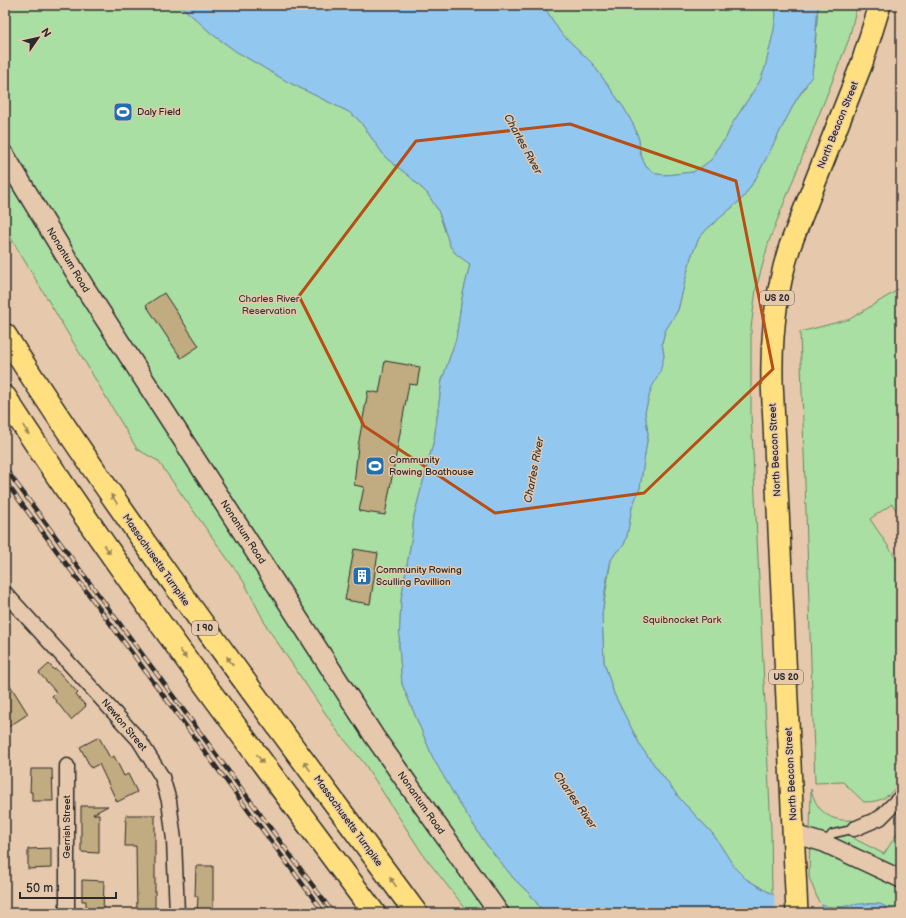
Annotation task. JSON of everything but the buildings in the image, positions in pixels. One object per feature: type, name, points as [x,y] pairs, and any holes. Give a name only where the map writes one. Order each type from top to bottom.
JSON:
[{"type":"highway","name":"Massachusetts Turnpike","points":[[5,335],[117,504],[167,575],[416,913]]},
{"type":"highway","points":[[5,397],[67,490],[163,627],[374,913]]},
{"type":"main road","name":"North Beacon Street","points":[[797,913],[772,381],[774,322],[780,282],[790,246],[862,63],[880,5]]},
{"type":"main road","name":"Nonantum Road","points":[[5,156],[94,301],[374,736],[497,909]]},
{"type":"street","name":"Newton Street","points":[[5,593],[138,740],[162,777],[169,801],[173,832],[177,913]]},
{"type":"street","name":"Gerrish Street","points":[[67,766],[68,913]]},
{"type":"street","points":[[854,829],[880,818],[901,797]]},
{"type":"street","points":[[794,834],[825,843],[901,879]]},
{"type":"lane","points":[[825,843],[832,834],[854,829]]},
{"type":"highlighted area","points":[[570,124],[736,181],[773,369],[644,493],[495,513],[364,426],[299,296],[416,141]]},
{"type":"green space","name":"Charles River Reservation","points":[[5,5],[180,5],[212,34],[237,52],[288,82],[349,112],[359,120],[386,158],[409,176],[427,193],[438,210],[450,246],[456,254],[470,264],[462,298],[456,339],[442,380],[434,440],[414,516],[401,600],[399,646],[402,684],[433,758],[456,798],[486,844],[515,880],[530,894],[544,913],[469,913],[424,856],[364,763],[338,732],[267,627],[244,582],[158,461],[137,449],[5,228]]},
{"type":"green space","points":[[543,5],[774,5],[776,14],[774,30],[765,68],[760,81],[732,124],[726,138],[716,150],[712,159],[693,172],[666,175],[657,174],[646,167],[640,153],[639,140],[634,126],[624,108],[592,63],[560,32]]},
{"type":"green space","name":"Squibnocket Park","points":[[818,5],[857,5],[849,39],[769,241],[756,289],[751,328],[751,413],[771,830],[772,894],[746,879],[735,868],[713,834],[680,799],[641,747],[614,694],[604,662],[602,615],[611,560],[617,551],[624,545],[632,507],[640,488],[648,434],[645,412],[651,389],[664,356],[662,343],[665,331],[678,310],[691,257],[699,238],[707,229],[743,198],[756,178],[796,100],[805,88],[814,64]]},
{"type":"green space","points":[[901,288],[901,511],[898,513],[892,504],[870,519],[898,561],[901,559],[901,782],[885,797],[876,801],[864,802],[843,782],[815,783],[800,332],[850,319]]},
{"type":"green space","points":[[811,789],[816,803],[825,814],[837,819],[852,820],[855,839],[884,854],[901,827],[901,913],[895,912],[878,904],[863,904],[842,907],[828,907],[820,905],[809,877]]},
{"type":"water","name":"Charles River","points":[[180,5],[543,5],[560,32],[592,63],[624,108],[634,126],[639,140],[640,153],[646,167],[657,174],[666,175],[693,172],[703,166],[712,159],[716,150],[726,138],[732,124],[760,81],[765,68],[774,30],[776,14],[774,5],[818,5],[812,76],[796,100],[756,178],[743,198],[707,229],[699,238],[691,257],[678,310],[665,331],[662,343],[664,356],[660,372],[651,389],[645,412],[648,434],[640,488],[632,507],[624,545],[617,551],[611,560],[606,583],[602,615],[604,662],[614,694],[641,747],[680,799],[713,834],[735,868],[746,879],[772,894],[834,908],[859,904],[880,904],[897,913],[544,913],[530,894],[515,880],[486,844],[456,798],[433,758],[402,684],[399,646],[401,600],[414,516],[434,440],[442,380],[456,339],[462,298],[470,264],[456,254],[450,246],[438,210],[427,193],[409,176],[386,158],[359,120],[349,112],[288,82],[237,52],[212,34]]},
{"type":"pier","points":[[774,892],[821,903],[821,913],[775,913]]},
{"type":"railway","points":[[5,468],[333,913]]},
{"type":"railway","points":[[5,481],[324,913]]},
{"type":"place","name":"Daly Field","points":[[123,112]]},
{"type":"place","name":"Community Rowing Boathouse","points":[[375,466]]},
{"type":"place","name":"Community Rowing Sculling Pavillion","points":[[362,576]]}]
